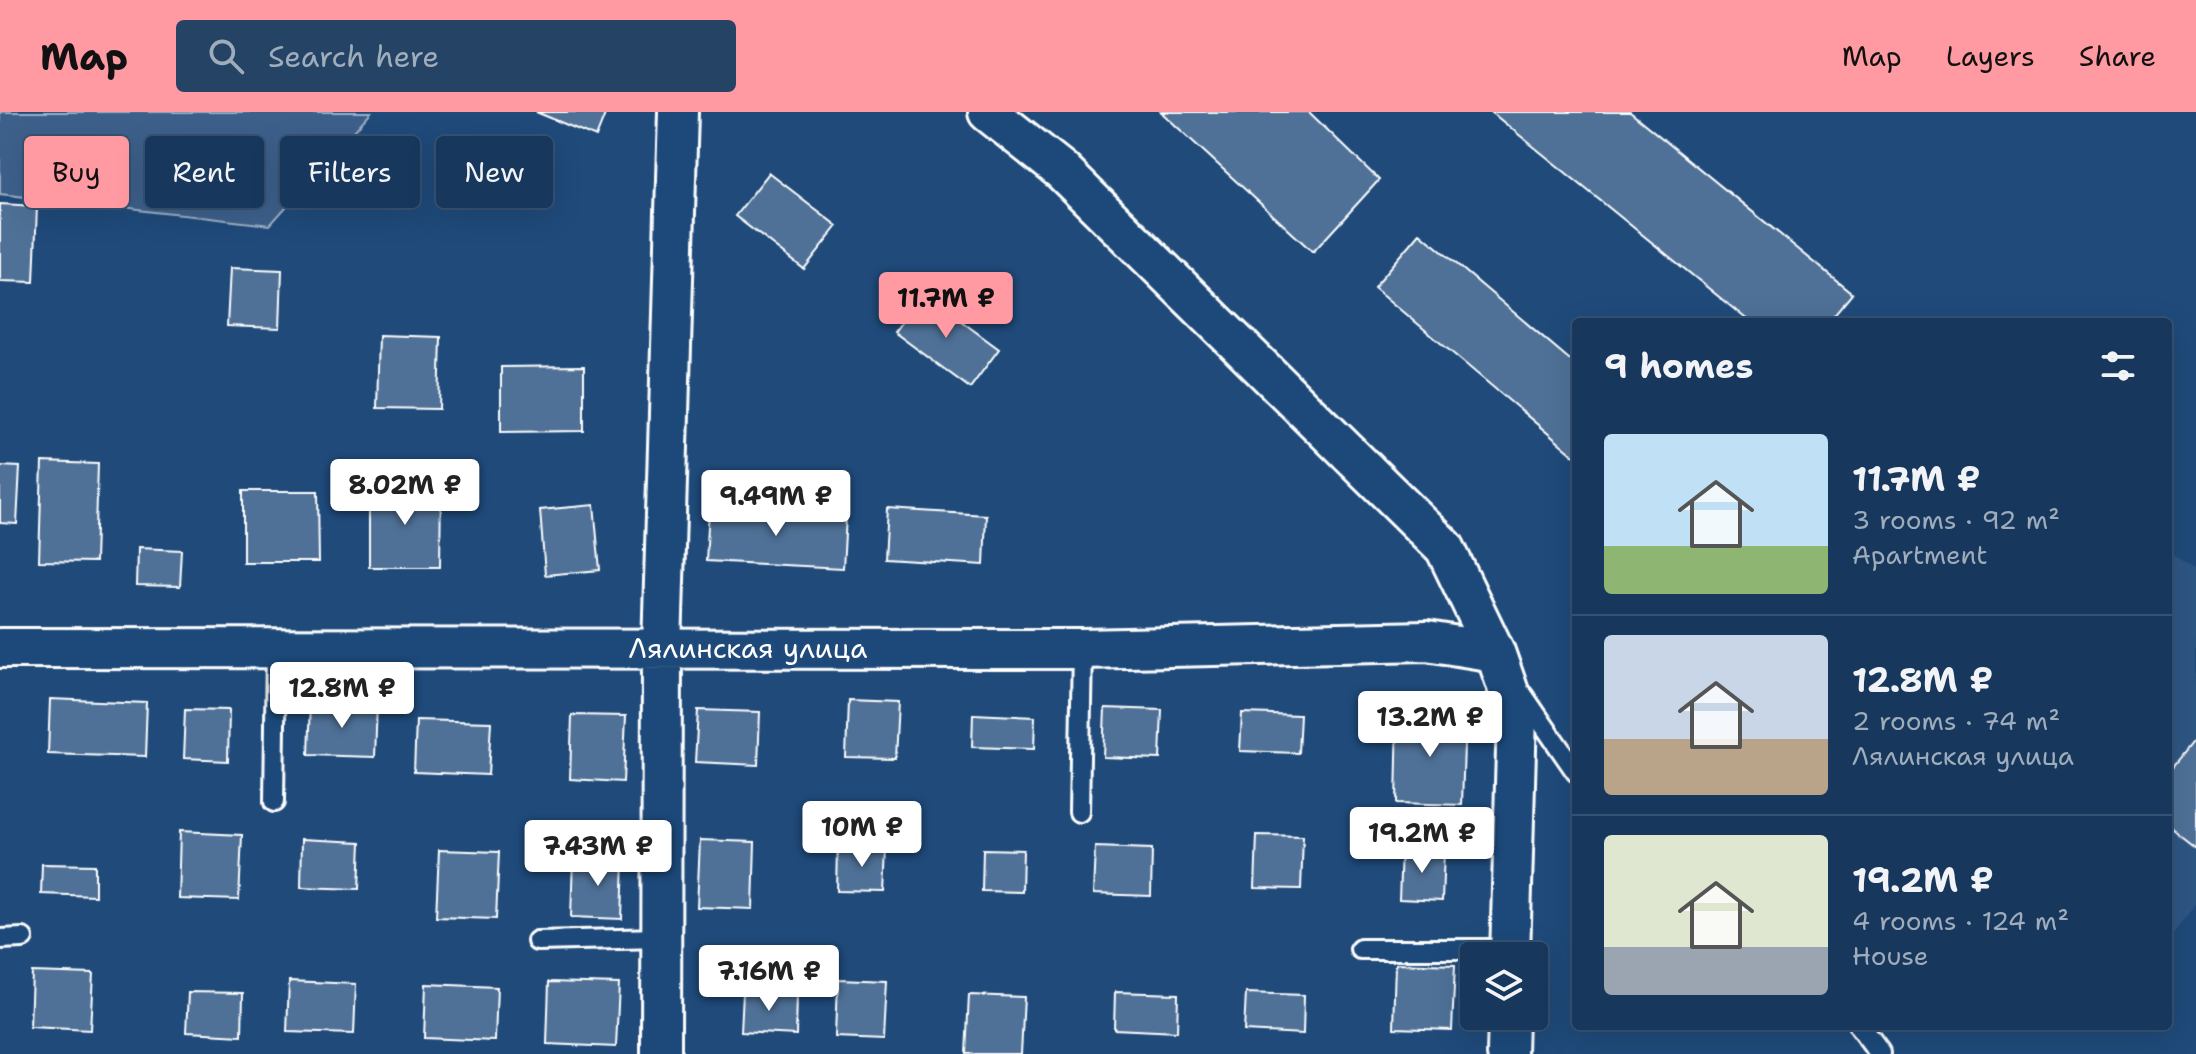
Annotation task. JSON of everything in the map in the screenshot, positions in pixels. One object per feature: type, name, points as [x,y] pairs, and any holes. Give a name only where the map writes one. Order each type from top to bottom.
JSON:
[{"type":"street","points":[[661,1054],[662,648],[678,112]]},
{"type":"street","points":[[988,112],[1061,170],[1445,548],[1495,652],[1517,715],[1510,942]]},
{"type":"street","name":"Лялинская улица","points":[[0,648],[1082,649],[1427,641],[1495,652]]},
{"type":"street","points":[[1507,1054],[1508,1030]]},
{"type":"lane","points":[[274,802],[276,649]]},
{"type":"lane","points":[[1079,812],[1082,649]]},
{"type":"lane","points":[[1495,652],[1572,766]]},
{"type":"lane","points":[[0,939],[23,938]]},
{"type":"lane","points":[[537,941],[660,938]]},
{"type":"lane","points":[[1360,949],[1460,951]]},
{"type":"lane","points":[[1862,1030],[1880,1054]]},
{"type":"shaded area","points":[[0,112],[371,112],[350,136],[280,136],[280,208],[285,208],[270,225],[122,208],[129,208],[129,136],[24,136],[24,197],[0,194]]},
{"type":"shaded area","points":[[2172,553],[2196,571],[2196,902],[2172,936]]},
{"type":"building","points":[[536,112],[606,112],[596,137]]},
{"type":"building","points":[[1161,112],[1309,112],[1379,180],[1313,252]]},
{"type":"building","points":[[1491,112],[1630,112],[1852,293],[1831,318],[1745,318]]},
{"type":"building","points":[[769,173],[838,226],[804,269],[735,216]]},
{"type":"building","points":[[0,204],[37,208],[34,282],[0,281]]},
{"type":"building","points":[[1420,233],[1572,362],[1572,454],[1374,287]]},
{"type":"building","points":[[230,268],[282,270],[280,328],[227,326]]},
{"type":"building","points":[[923,293],[999,349],[970,388],[894,332]]},
{"type":"building","points":[[379,335],[441,337],[439,409],[377,408]]},
{"type":"building","points":[[584,366],[584,431],[501,432],[501,367]]},
{"type":"building","points":[[42,462],[98,464],[95,562],[39,561]]},
{"type":"building","points":[[0,466],[20,467],[17,524],[0,523]]},
{"type":"building","points":[[369,487],[441,487],[440,567],[369,567]]},
{"type":"building","points":[[243,491],[318,491],[319,562],[243,562]]},
{"type":"building","points":[[594,505],[600,570],[545,575],[540,510]]},
{"type":"building","points":[[709,509],[846,516],[843,568],[706,561]]},
{"type":"building","points":[[887,509],[986,515],[984,565],[884,559]]},
{"type":"building","points":[[136,549],[182,551],[180,587],[135,586]]},
{"type":"building","points":[[50,699],[147,703],[145,757],[48,754]]},
{"type":"building","points":[[848,700],[898,702],[895,758],[846,757]]},
{"type":"building","points":[[310,702],[377,704],[375,757],[308,755]]},
{"type":"building","points":[[1105,708],[1162,710],[1160,759],[1103,757]]},
{"type":"building","points":[[185,709],[229,710],[228,761],[183,759]]},
{"type":"building","points":[[698,710],[760,712],[758,765],[695,762]]},
{"type":"building","points":[[1242,713],[1300,715],[1298,753],[1240,751]]},
{"type":"building","points":[[1398,713],[1465,714],[1462,805],[1396,803]]},
{"type":"building","points":[[973,714],[1035,717],[1034,749],[972,747]]},
{"type":"building","points":[[572,715],[626,716],[623,782],[570,779]]},
{"type":"building","points":[[416,720],[491,722],[488,775],[414,772]]},
{"type":"building","points":[[2196,738],[2196,847],[2172,828],[2172,768]]},
{"type":"building","points":[[179,832],[242,835],[239,900],[177,898]]},
{"type":"building","points":[[1257,835],[1303,836],[1301,889],[1255,888]]},
{"type":"building","points":[[302,839],[361,842],[359,889],[301,887]]},
{"type":"building","points":[[700,840],[755,842],[753,909],[697,907]]},
{"type":"building","points":[[838,846],[887,848],[885,892],[837,891]]},
{"type":"building","points":[[1095,847],[1152,849],[1151,896],[1093,894]]},
{"type":"building","points":[[983,849],[1023,850],[1022,892],[982,891]]},
{"type":"building","points":[[1401,849],[1444,851],[1442,901],[1399,899]]},
{"type":"building","points":[[439,850],[499,852],[496,919],[436,917]]},
{"type":"building","points":[[573,858],[624,860],[622,919],[571,917]]},
{"type":"building","points":[[42,864],[95,865],[95,896],[41,894]]},
{"type":"building","points":[[1396,963],[1455,965],[1452,1030],[1394,1028]]},
{"type":"building","points":[[32,972],[93,974],[90,1030],[30,1027]]},
{"type":"building","points":[[838,979],[887,981],[884,1040],[836,1038]]},
{"type":"building","points":[[289,981],[356,984],[354,1034],[287,1032]]},
{"type":"building","points":[[549,982],[619,984],[616,1047],[547,1044]]},
{"type":"building","points":[[426,984],[497,987],[495,1041],[424,1038]]},
{"type":"building","points":[[188,992],[243,993],[242,1036],[186,1033]]},
{"type":"building","points":[[743,992],[797,994],[796,1035],[741,1032]]},
{"type":"building","points":[[1115,992],[1178,994],[1177,1032],[1114,1029]]},
{"type":"building","points":[[1246,993],[1304,995],[1303,1034],[1244,1031]]},
{"type":"building","points":[[969,995],[1024,997],[1021,1054],[966,1054]]}]
